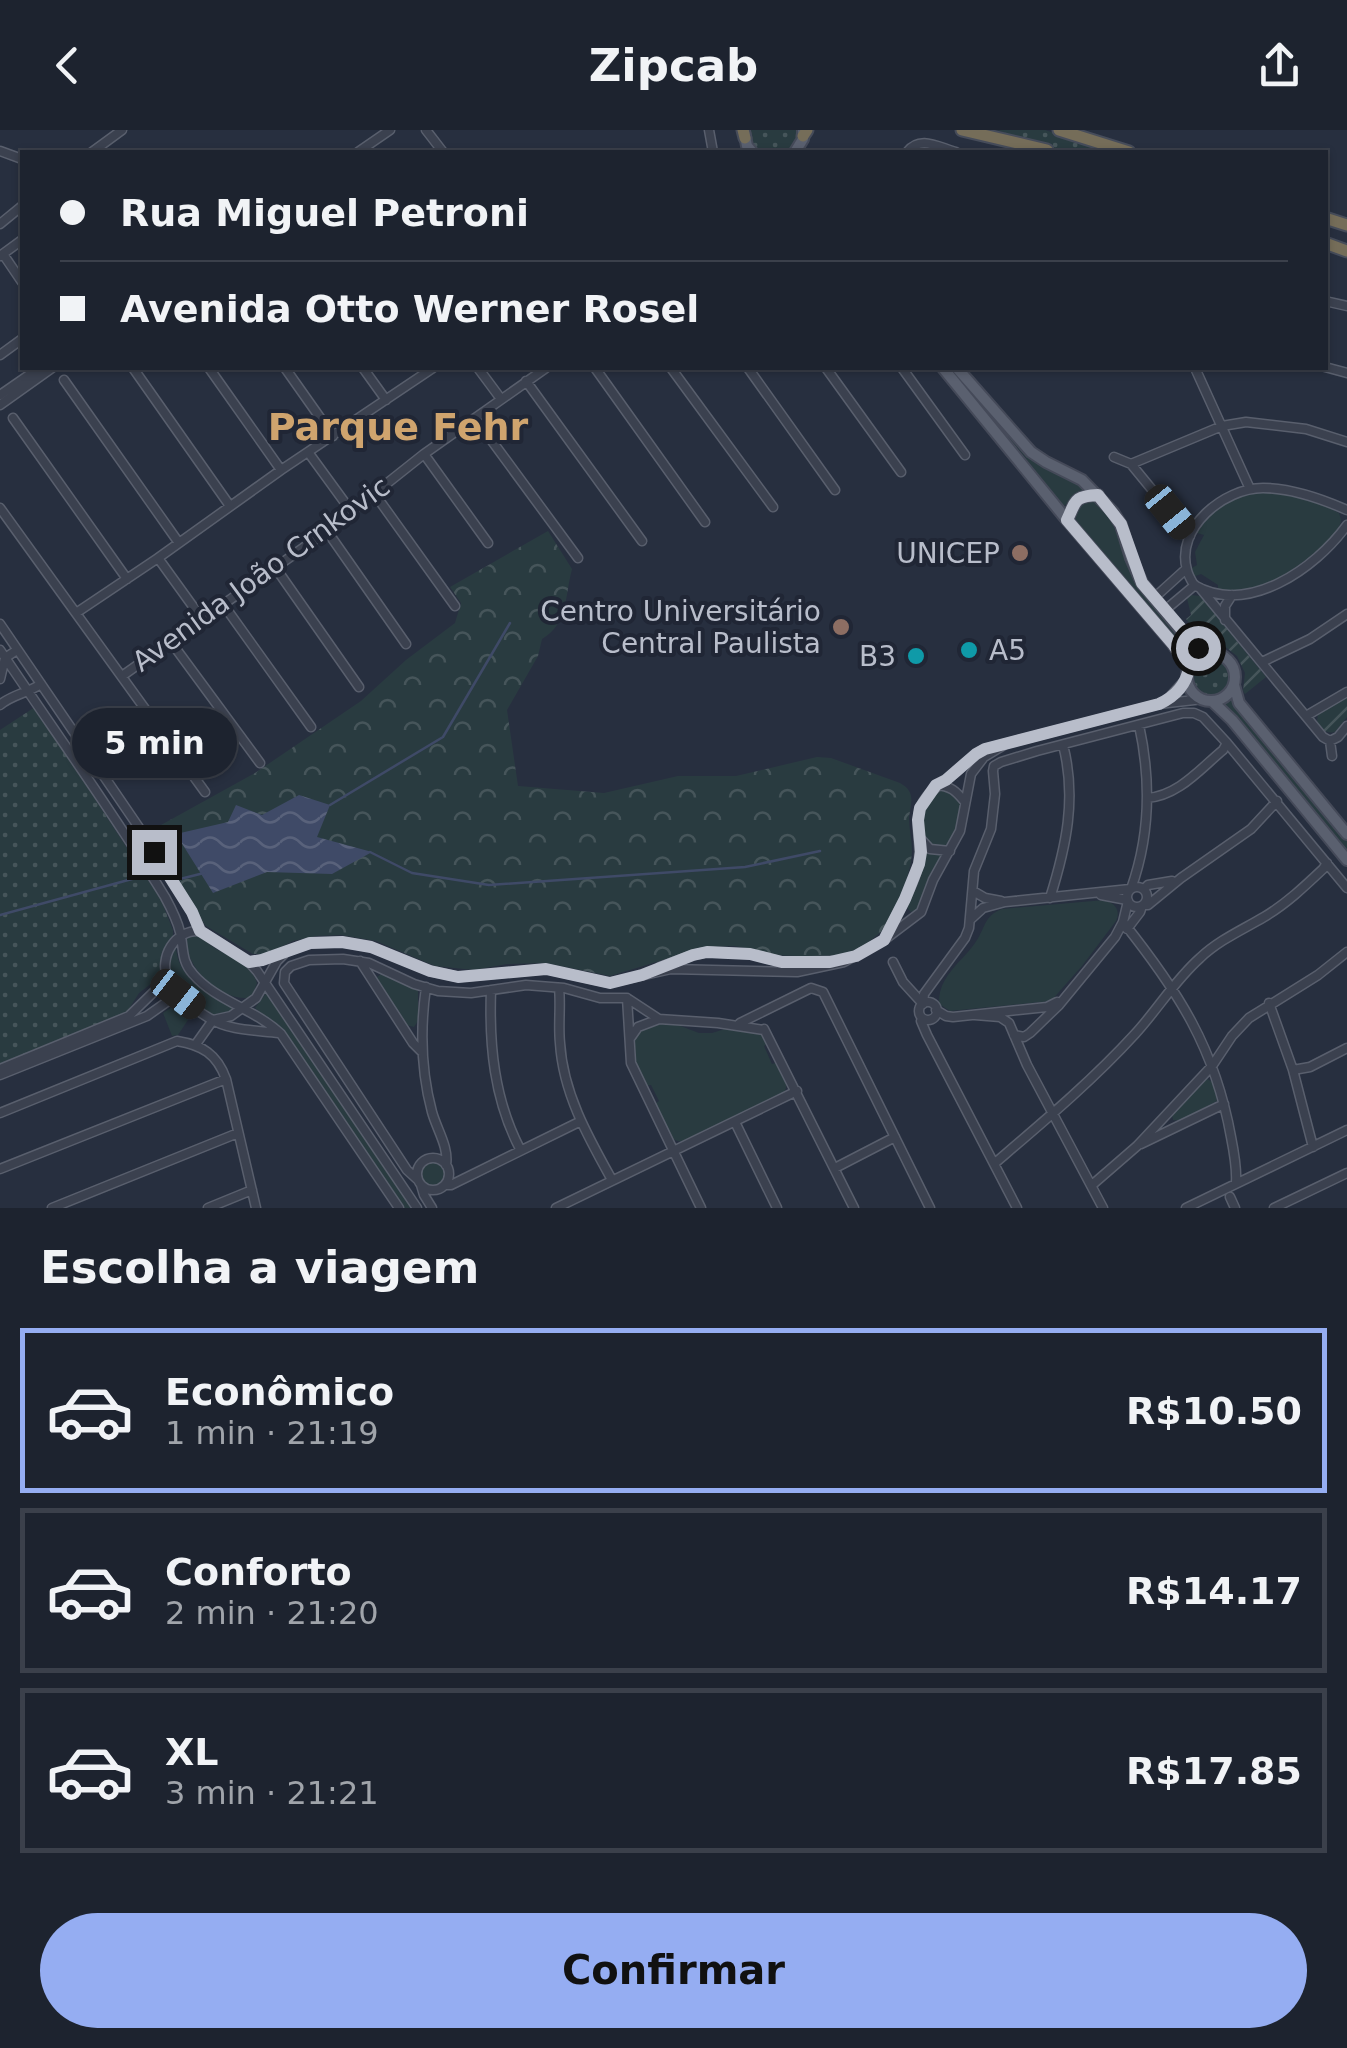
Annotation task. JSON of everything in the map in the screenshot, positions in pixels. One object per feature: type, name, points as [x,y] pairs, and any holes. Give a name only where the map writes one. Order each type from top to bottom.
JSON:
[{"type":"highway","points":[[962,130],[1047,150]]},
{"type":"highway","points":[[987,130],[1048,150]]},
{"type":"highway","points":[[1058,130],[1123,150]]},
{"type":"main road","points":[[945,370],[1173,644],[1195,694],[1232,720],[1347,860]]},
{"type":"main road","points":[[960,370],[1031,452],[1082,480],[1098,495],[1121,524],[1142,583],[1198,648],[1228,660],[1233,667],[1239,703],[1347,834]]},
{"type":"main road","points":[[1067,520],[1076,500],[1098,495]]},
{"type":"main road","points":[[1188,673],[1194,660],[1210,653]]},
{"type":"main road","points":[[1207,700],[1228,693],[1234,685]]},
{"type":"street","points":[[95,150],[122,130]]},
{"type":"street","points":[[361,150],[390,130]]},
{"type":"street","points":[[908,150],[925,142],[950,150]]},
{"type":"street","points":[[0,224],[4,215]]},
{"type":"street","points":[[2,255],[20,279]]},
{"type":"street","points":[[0,396],[37,370]]},
{"type":"street","points":[[0,405],[49,370]]},
{"type":"street","points":[[134,370],[230,506]]},
{"type":"street","points":[[210,370],[281,470]]},
{"type":"street","points":[[286,370],[333,436]]},
{"type":"street","points":[[364,370],[386,400]]},
{"type":"street","points":[[76,614],[430,370]]},
{"type":"street","points":[[479,370],[501,399]]},
{"type":"street","name":"Avenida João Crnkovic","points":[[122,676],[327,531],[424,454],[543,370]]},
{"type":"street","points":[[596,370],[705,522]]},
{"type":"street","points":[[672,370],[773,507]]},
{"type":"street","points":[[749,370],[836,490]]},
{"type":"street","points":[[827,370],[901,472]]},
{"type":"street","points":[[903,370],[965,455]]},
{"type":"street","points":[[1196,370],[1250,489]]},
{"type":"street","points":[[64,380],[179,543]]},
{"type":"street","points":[[526,381],[642,540]]},
{"type":"street","points":[[13,418],[128,579]]},
{"type":"street","points":[[475,418],[578,558]]},
{"type":"street","points":[[1131,464],[1222,426],[1246,422],[1286,425],[1347,442]]},
{"type":"street","points":[[308,452],[350,511]]},
{"type":"street","points":[[424,454],[488,543]]},
{"type":"street","points":[[1114,457],[1131,464],[1190,536]]},
{"type":"street","points":[[1328,545],[1343,521],[1344,509],[1279,489],[1250,489],[1219,502],[1200,519],[1186,547],[1186,569],[1197,587],[1330,741]]},
{"type":"street","points":[[374,493],[455,606]]},
{"type":"street","points":[[0,508],[205,792]]},
{"type":"street","points":[[1164,611],[1197,587],[1232,595],[1274,586],[1301,569],[1347,526]]},
{"type":"street","points":[[327,531],[406,644]]},
{"type":"street","points":[[158,558],[202,619]]},
{"type":"street","points":[[275,567],[359,686]]},
{"type":"street","points":[[1154,598],[1186,569]]},
{"type":"street","points":[[1225,620],[1225,606],[1232,595]]},
{"type":"street","points":[[223,604],[310,727]]},
{"type":"street","points":[[1262,662],[1310,639],[1347,614]]},
{"type":"street","points":[[0,624],[159,859],[200,931]]},
{"type":"street","points":[[172,642],[260,763]]},
{"type":"street","points":[[3,654],[17,650]]},
{"type":"street","points":[[0,678],[3,654]]},
{"type":"street","points":[[3,654],[166,900],[190,971],[217,993],[271,1024],[280,1034],[398,1208]]},
{"type":"street","points":[[884,940],[919,864],[920,808],[936,785],[985,749],[1169,700],[1188,673]]},
{"type":"street","points":[[2,700],[42,684]]},
{"type":"street","points":[[1306,716],[1347,692]]},
{"type":"street","points":[[1159,704],[1207,700]]},
{"type":"street","points":[[1017,1208],[939,1056],[922,998],[965,938],[971,918],[974,871],[991,829],[993,768],[1001,762],[1064,744],[1194,713],[1203,717],[1227,743],[1347,888]]},
{"type":"street","points":[[1139,725],[1147,798],[1146,829],[1127,901],[1126,925],[1173,988],[1202,1039],[1224,1104],[1236,1184]]},
{"type":"street","points":[[1330,741],[1347,726]]},
{"type":"street","points":[[1330,741],[1332,756]]},
{"type":"street","points":[[1147,798],[1172,792],[1227,743]]},
{"type":"street","points":[[1050,898],[1069,822],[1070,787],[1064,744]]},
{"type":"street","points":[[249,962],[316,942],[342,942],[371,947],[430,971],[458,977],[560,970],[610,983],[671,969],[797,972],[823,968],[884,940],[921,912],[933,880],[960,832],[969,780],[975,768],[984,757],[1004,746]]},
{"type":"street","points":[[936,785],[956,790],[964,802]]},
{"type":"street","points":[[1087,895],[1127,901],[1135,907],[1148,905],[1251,828],[1277,801]]},
{"type":"street","points":[[919,837],[930,849],[950,850]]},
{"type":"street","points":[[1028,1066],[1023,1046],[1026,1036],[1059,1006],[1140,912],[1147,897],[1143,889],[1142,853]]},
{"type":"street","points":[[994,1163],[1108,1064],[1208,951],[1288,900],[1327,863]]},
{"type":"street","points":[[1143,889],[1180,878]]},
{"type":"street","points":[[971,918],[984,908],[1005,902],[1137,886],[1143,889]]},
{"type":"street","points":[[973,891],[984,898],[1005,902]]},
{"type":"street","points":[[900,906],[904,916],[912,920]]},
{"type":"street","points":[[280,1034],[233,1028],[213,1020],[178,994],[166,979],[167,951],[174,941],[194,930],[200,931],[249,962],[417,1208]]},
{"type":"street","points":[[196,1044],[213,1020],[232,1016],[256,998],[277,961],[291,948]]},
{"type":"street","points":[[642,975],[707,952],[775,961],[819,962],[856,956]]},
{"type":"street","points":[[702,970],[707,952]]},
{"type":"street","points":[[1092,1185],[1137,1146],[1212,1066],[1240,1026],[1347,952]]},
{"type":"street","points":[[742,954],[746,961],[742,971]]},
{"type":"street","points":[[580,1121],[451,1185],[431,1190],[407,1170],[284,984],[284,976],[291,966],[309,960],[360,961],[426,987],[454,992],[526,985],[600,998],[628,998],[659,1019]]},
{"type":"street","points":[[360,961],[421,1051]]},
{"type":"street","points":[[894,962],[905,985],[941,1022],[1050,1006],[1068,993]]},
{"type":"street","points":[[929,1012],[937,978]]},
{"type":"street","points":[[0,1072],[129,1016],[166,979]]},
{"type":"street","points":[[905,985],[926,991]]},
{"type":"street","points":[[426,987],[421,1051],[436,1126],[438,1147],[434,1158]]},
{"type":"street","points":[[559,988],[562,1063],[569,1092],[612,1180]]},
{"type":"street","points":[[736,1025],[807,990],[820,989],[826,994],[930,1208]]},
{"type":"street","points":[[491,990],[494,1072],[508,1124],[520,1150]]},
{"type":"street","points":[[0,1072],[146,1016],[178,994]]},
{"type":"street","points":[[628,998],[629,1054],[635,1073],[701,1208]]},
{"type":"street","points":[[1270,1003],[1313,1147]]},
{"type":"street","points":[[138,1006],[137,1013],[146,1016]]},
{"type":"street","points":[[1009,1023],[1012,1016],[1024,1009],[1038,1014],[1038,1026]]},
{"type":"street","points":[[975,1015],[1000,1017],[1009,1023],[1103,1208]]},
{"type":"street","points":[[757,1016],[854,1208]]},
{"type":"street","points":[[629,1042],[638,1026],[659,1019],[764,1030]]},
{"type":"street","points":[[1014,1035],[1026,1036]]},
{"type":"street","points":[[0,1113],[177,1041],[196,1044],[221,1066],[226,1079],[256,1208]]},
{"type":"street","points":[[1293,1070],[1347,1048]]},
{"type":"street","points":[[0,1169],[226,1079]]},
{"type":"street","points":[[556,1208],[796,1091]]},
{"type":"street","points":[[1137,1146],[1224,1104]]},
{"type":"street","points":[[735,1122],[777,1208]]},
{"type":"street","points":[[434,1208],[440,1188],[449,1176],[447,1156],[436,1126]]},
{"type":"street","points":[[1186,1208],[1347,1130]]},
{"type":"street","points":[[52,1208],[238,1133]]},
{"type":"street","points":[[835,1168],[895,1137]]},
{"type":"street","points":[[399,1156],[419,1167]]},
{"type":"street","points":[[434,1208],[420,1182],[419,1167],[425,1160],[434,1158],[460,1173],[479,1170]]},
{"type":"street","points":[[1274,1208],[1347,1173]]},
{"type":"street","points":[[208,1208],[252,1190]]},
{"type":"street","points":[[1230,1197],[1236,1208]]},
{"type":"green space","points":[[747,130],[798,130],[789,150],[756,150]]},
{"type":"green space","points":[[997,130],[1045,130],[1107,150],[1058,150]]},
{"type":"green space","points":[[951,370],[1005,428],[1086,490],[1063,507]]},
{"type":"green space","points":[[1264,492],[1322,505],[1339,513],[1341,521],[1330,539],[1306,560],[1259,588],[1218,589],[1201,574],[1193,577],[1190,569],[1197,565],[1195,552],[1204,535],[1197,533],[1203,524],[1226,504]]},
{"type":"green space","points":[[1087,500],[1096,501],[1110,519],[1134,579],[1147,599],[1198,651],[1189,660],[1074,522],[1076,508]]},
{"type":"green space","points":[[548,531],[572,569],[561,617],[542,639],[538,656],[507,710],[518,786],[604,793],[678,776],[736,776],[817,757],[831,758],[900,783],[911,798],[912,851],[906,881],[886,928],[861,948],[835,957],[762,955],[734,946],[706,947],[610,976],[546,963],[474,970],[435,966],[376,941],[341,935],[316,936],[293,941],[267,954],[253,954],[206,926],[152,830],[255,773],[361,701],[455,623],[461,603],[450,587]]},
{"type":"green space","points":[[1200,596],[1266,677],[1245,694],[1245,673],[1237,656],[1223,645],[1204,640],[1186,619],[1191,615],[1187,598]]},
{"type":"green space","points":[[1212,659],[1225,664],[1230,677],[1225,690],[1212,695],[1199,690],[1194,677],[1199,664]]},
{"type":"green space","points":[[1347,697],[1347,717],[1335,732],[1322,729],[1317,723],[1318,713]]},
{"type":"green space","points":[[1230,698],[1347,840],[1347,852],[1220,703]]},
{"type":"green space","points":[[35,707],[161,900],[173,937],[161,956],[161,976],[139,993],[125,1015],[0,1065],[0,730]]},
{"type":"green space","points":[[942,789],[950,791],[962,805],[953,838],[936,848],[923,838],[922,824],[927,803]]},
{"type":"green space","points":[[924,849],[943,854],[920,909],[911,912],[907,908]]},
{"type":"green space","points":[[1104,900],[1116,908],[1116,921],[1051,1001],[950,1011],[939,1004],[947,977],[996,912]]},
{"type":"green space","points":[[198,933],[251,971],[257,983],[253,994],[248,998],[237,997],[205,979],[190,959],[187,947],[186,936]]},
{"type":"green space","points":[[176,944],[187,976],[215,998],[236,1007],[228,1013],[214,1014],[186,987],[179,988],[182,983],[169,970],[168,953]]},
{"type":"green space","points":[[383,972],[418,989],[418,1021],[414,1027],[406,1025],[375,979]]},
{"type":"green space","points":[[267,992],[412,1208],[403,1208],[282,1029],[255,1008]]},
{"type":"green space","points":[[175,1005],[190,1017],[178,1035],[172,1036],[163,1013]]},
{"type":"green space","points":[[655,1023],[678,1025],[699,1033],[728,1028],[762,1033],[769,1043],[764,1046],[772,1064],[778,1062],[786,1077],[784,1093],[683,1142],[677,1141],[661,1123],[653,1105],[659,1101],[651,1085],[643,1084],[635,1057],[638,1034]]},
{"type":"green space","points":[[1207,1079],[1213,1082],[1217,1101],[1180,1121],[1173,1120],[1172,1115]]},
{"type":"green space","points":[[433,1163],[441,1166],[441,1182],[433,1185],[425,1182],[422,1174],[425,1166]]},
{"type":"water","points":[[299,795],[330,805],[317,837],[372,852],[332,874],[267,872],[213,893],[176,834],[228,822],[236,805],[262,815]]},
{"type":"waterway","points":[[330,805],[443,737],[510,623]]},
{"type":"waterway","points":[[370,852],[412,873],[489,885],[745,867],[820,851]]},
{"type":"waterway","points":[[180,879],[204,873]]},
{"type":"waterway","points":[[0,915],[132,879]]},
{"type":"place","name":"UNICEP","points":[[1020,553]]},
{"type":"place","name":"Centro Universitário Central Paulista","points":[[841,627]]},
{"type":"place","name":"A5","points":[[969,650]]},
{"type":"place","name":"B3","points":[[916,656]]},
{"type":"district","name":"Parque Fehr","points":[[398,427]]},
{"type":"route","points":[[154,852],[200,931],[249,962],[328,941],[371,947],[430,971],[458,977],[546,969],[610,983],[707,952],[750,954],[782,962],[830,962],[856,956],[884,940],[916,874],[921,852],[920,808],[936,785],[985,749],[1159,704],[1169,700],[1187,678],[1189,668],[1173,644],[1067,520],[1076,500],[1098,495],[1113,512],[1142,583],[1198,648]]}]
